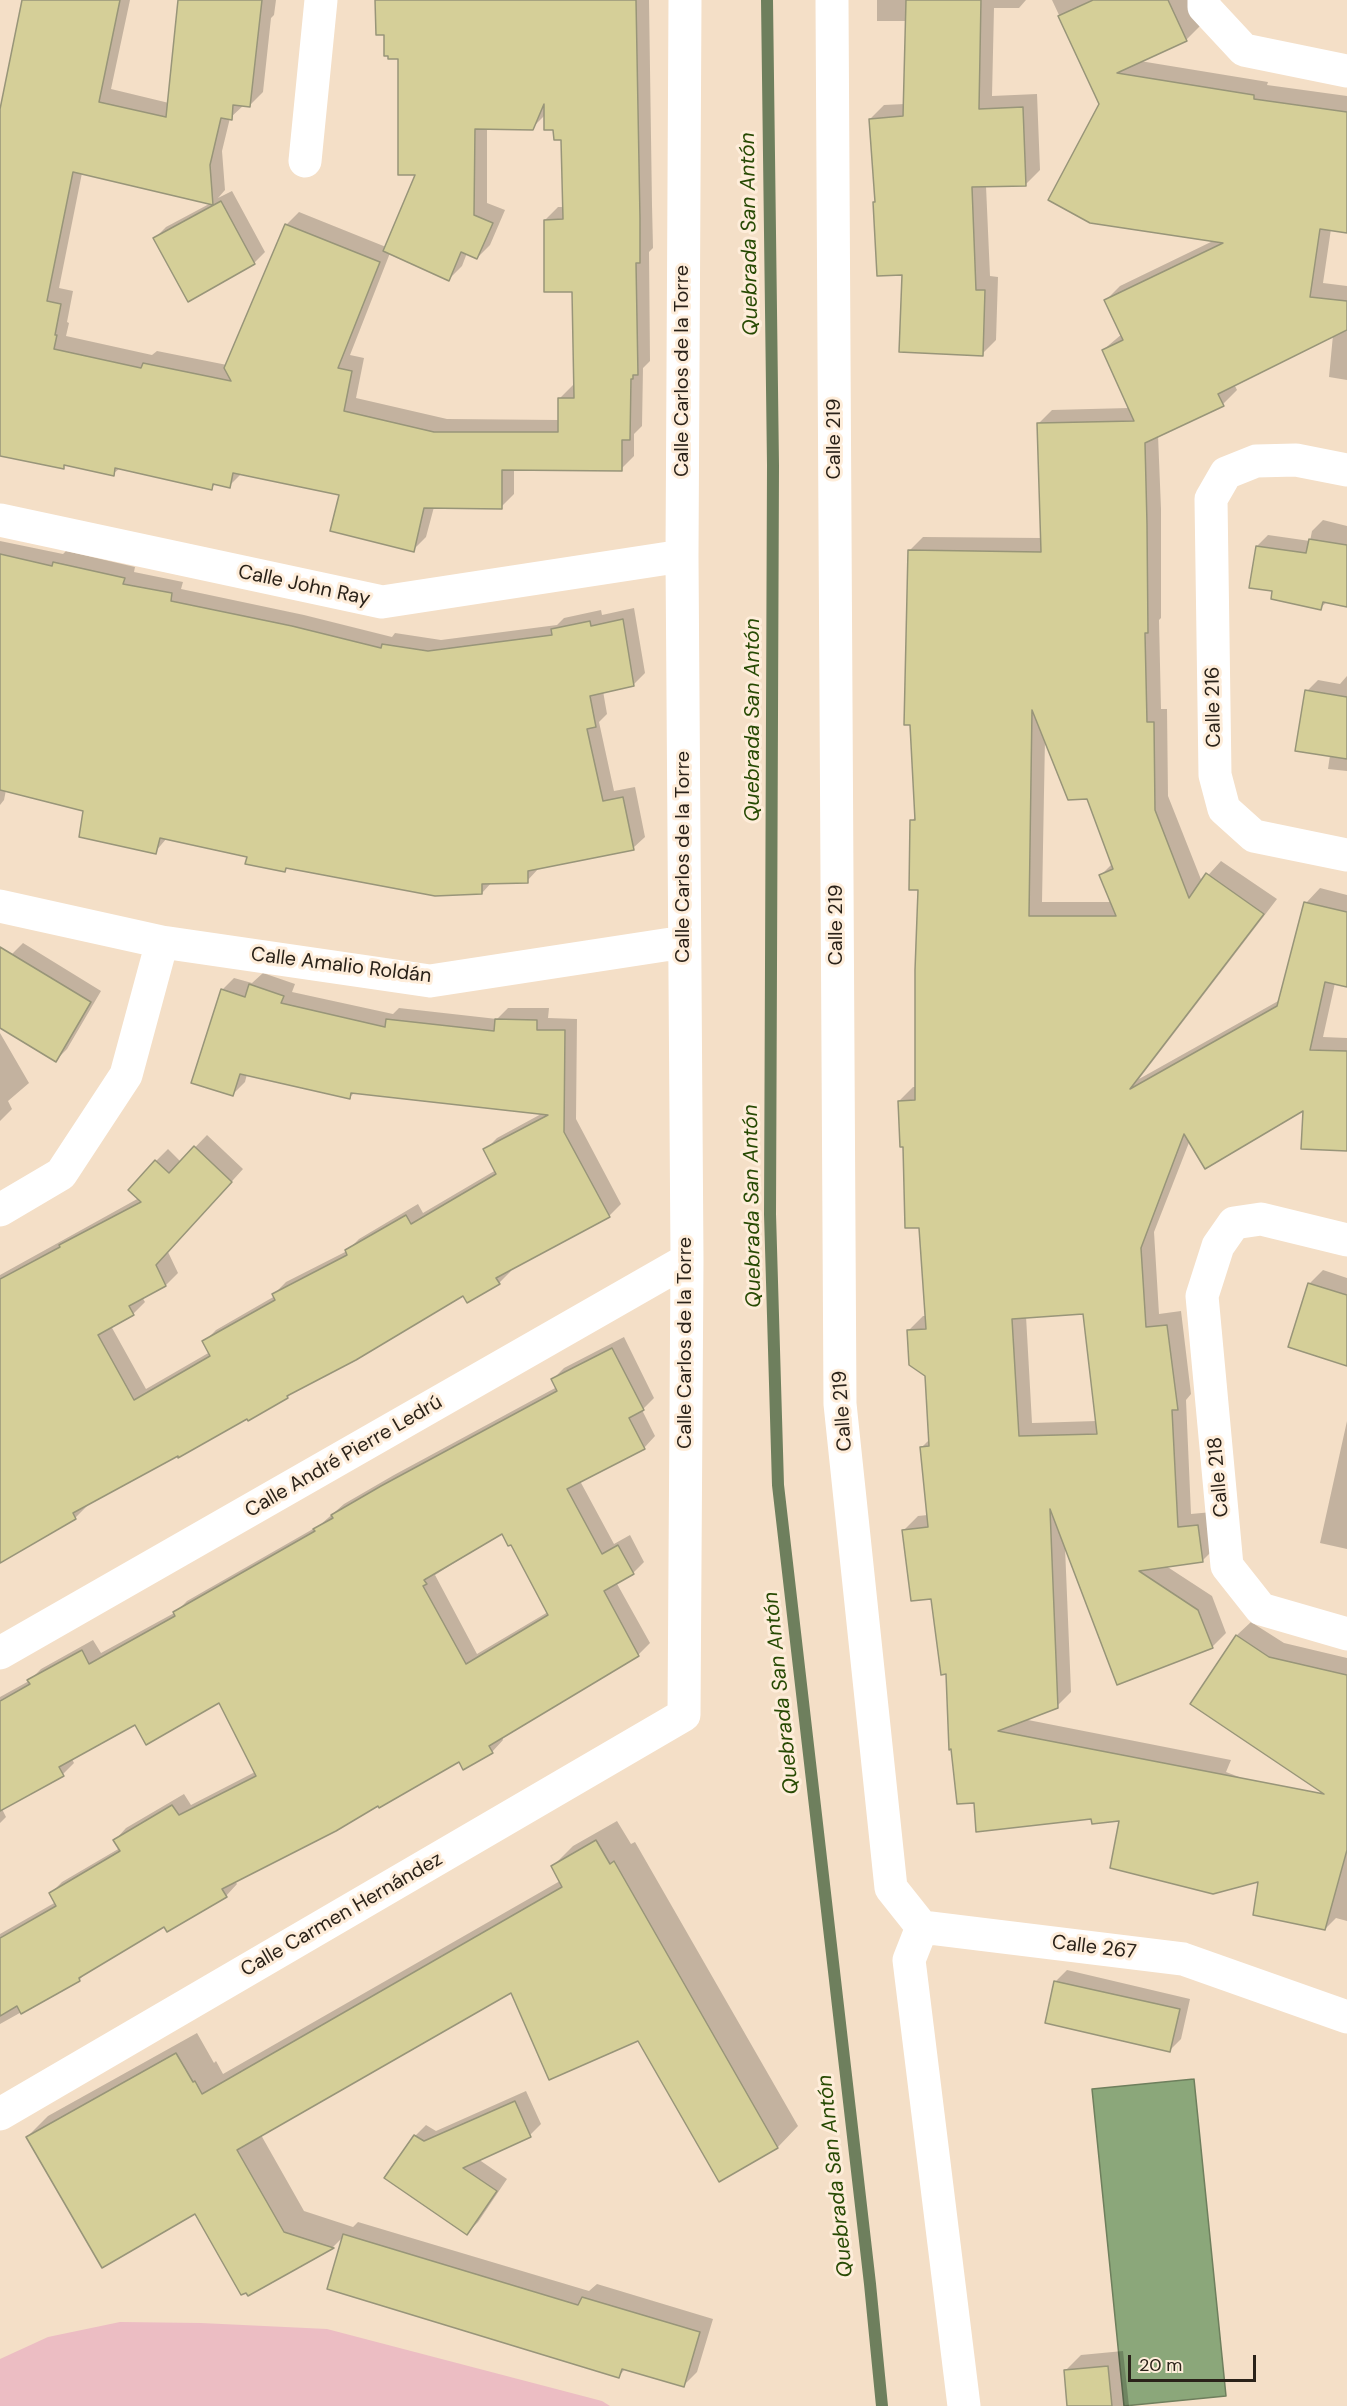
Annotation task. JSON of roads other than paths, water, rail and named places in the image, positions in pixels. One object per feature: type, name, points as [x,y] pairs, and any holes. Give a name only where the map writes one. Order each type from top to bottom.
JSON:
[{"type":"street","points":[[305,161],[321,0]]},
{"type":"street","name":"Calle Carlos de la Torre","points":[[684,1715],[687,1260],[682,556],[685,0]]},
{"type":"street","name":"Calle 219","points":[[832,0],[840,1404],[891,1888],[922,1927]]},
{"type":"street","points":[[1204,0],[1204,7],[1244,50],[1347,71]]},
{"type":"street","name":"Calle 216","points":[[1347,470],[1296,460],[1256,461],[1226,472],[1211,499],[1215,775],[1224,809],[1254,836],[1347,855]]},
{"type":"street","name":"Calle John Ray","points":[[0,520],[382,602],[682,556]]},
{"type":"street","name":"Calle Amalio Roldán","points":[[0,906],[162,942],[430,981],[684,942]]},
{"type":"street","points":[[0,1210],[61,1174],[126,1075],[162,942]]},
{"type":"street","name":"Calle 218","points":[[1347,1240],[1261,1219],[1234,1223],[1218,1246],[1202,1296],[1227,1566],[1261,1609],[1347,1634]]},
{"type":"street","name":"Calle André Pierre Ledrú","points":[[0,1653],[687,1260]]},
{"type":"street","name":"Calle Carmen Hernández","points":[[0,2114],[684,1715]]},
{"type":"street","points":[[922,1927],[909,1960],[964,2406]]},
{"type":"street","name":"Calle 267","points":[[922,1927],[1183,1959],[1347,2017]]},
{"type":"waterway","name":"Quebrada San Antón","points":[[767,0],[773,465],[770,1214],[778,1485],[882,2406]]}]
